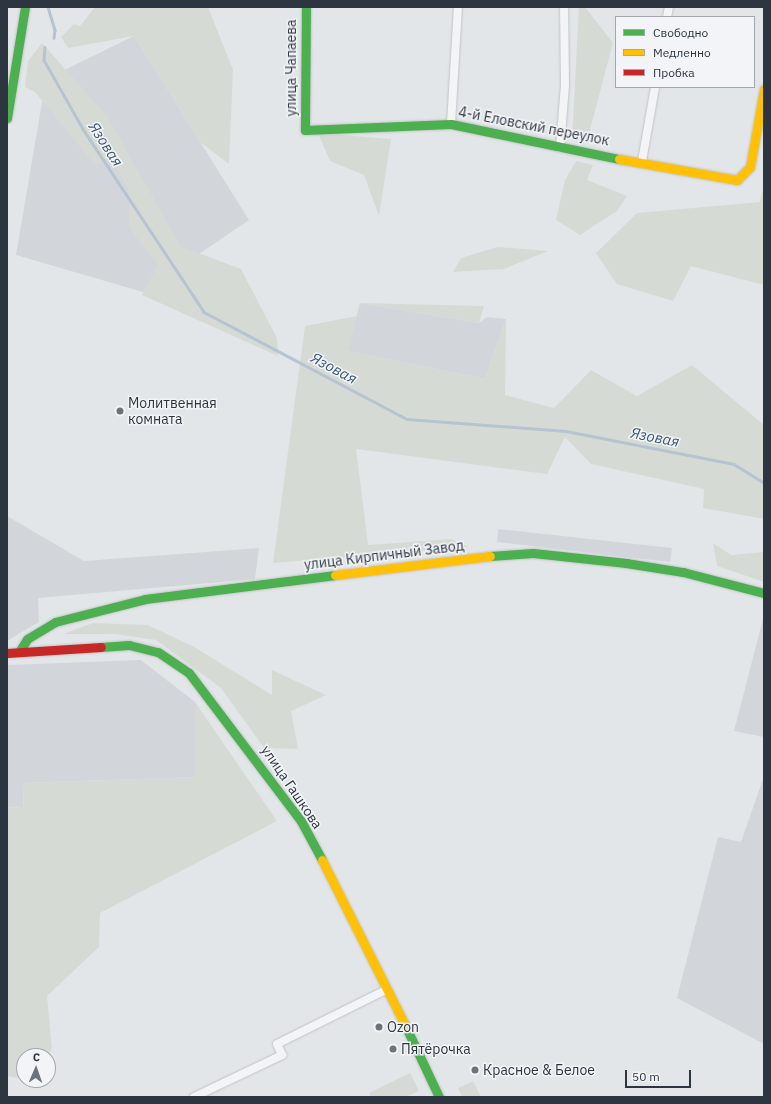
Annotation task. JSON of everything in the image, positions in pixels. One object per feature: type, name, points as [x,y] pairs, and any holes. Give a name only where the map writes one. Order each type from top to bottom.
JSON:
[{"type":"street","points":[[7,118],[25,7]]},
{"type":"street","name":"улица Чапаева","points":[[305,130],[306,7]]},
{"type":"street","points":[[451,124],[458,7]]},
{"type":"street","points":[[560,148],[565,85],[564,7]]},
{"type":"street","points":[[642,161],[655,88]]},
{"type":"street","name":"4-й Еловский переулок","points":[[305,130],[451,124],[560,148],[642,161],[737,180],[750,167],[764,89]]},
{"type":"street","name":"улица Кирпичный Завод","points":[[19,652],[27,639],[55,622],[145,599],[478,557],[533,554],[632,564],[764,593]]},
{"type":"street","name":"улица Гашкова","points":[[7,653],[129,645],[158,652],[189,673],[301,820],[439,1097]]},
{"type":"street","points":[[194,1097],[282,1055],[277,1044],[386,990]]},
{"type":"shaded area","points":[[95,7],[208,7],[233,70],[229,164],[200,142],[134,36],[68,48],[61,37],[74,24],[80,26]]},
{"type":"shaded area","points":[[579,7],[585,7],[613,43],[587,141],[572,140]]},
{"type":"shaded area","points":[[134,36],[249,220],[143,292],[16,255],[46,79]]},
{"type":"shaded area","points":[[42,43],[107,116],[180,246],[241,269],[277,338],[278,356],[142,295],[158,265],[129,227],[129,190],[112,158],[95,165],[35,92],[25,87],[28,61]]},
{"type":"shaded area","points":[[318,133],[391,139],[379,216],[364,175],[330,161]]},
{"type":"shaded area","points":[[576,161],[593,165],[587,180],[627,196],[617,211],[580,235],[556,220],[565,180]]},
{"type":"shaded area","points":[[764,184],[764,285],[691,266],[673,301],[617,284],[596,253],[637,213],[760,202]]},
{"type":"shaded area","points":[[497,247],[548,251],[504,269],[453,272],[461,258]]},
{"type":"shaded area","points":[[360,303],[479,323],[487,317],[506,319],[485,379],[347,351]]},
{"type":"shaded area","points":[[360,303],[484,306],[479,323]]},
{"type":"shaded area","points":[[357,316],[348,351],[485,379],[506,319],[505,395],[554,408],[591,370],[637,396],[692,365],[764,425],[764,519],[703,508],[704,489],[591,464],[565,437],[547,474],[356,449],[368,545],[451,539],[469,547],[273,563],[305,326]]},
{"type":"shaded area","points":[[7,516],[84,561],[259,548],[255,579],[38,598],[39,622],[7,641]]},
{"type":"shaded area","points":[[498,529],[672,548],[670,562],[497,542]]},
{"type":"shaded area","points":[[713,543],[731,555],[764,552],[764,582],[717,566]]},
{"type":"shaded area","points":[[764,615],[764,737],[734,731]]},
{"type":"shaded area","points":[[93,623],[148,625],[196,648],[272,695],[272,670],[326,695],[291,711],[298,749],[264,748],[221,688],[156,640],[115,634],[63,634]]},
{"type":"shaded area","points":[[141,660],[195,702],[195,777],[24,783],[23,808],[7,807],[7,665]]},
{"type":"shaded area","points":[[195,702],[277,821],[100,913],[99,947],[47,996],[52,1048],[16,1048],[16,1078],[7,1076],[7,807],[23,808],[24,783],[195,777]]},
{"type":"shaded area","points":[[764,776],[764,1044],[677,998],[718,837],[741,842]]},
{"type":"shaded area","points":[[410,1073],[419,1091],[406,1097],[371,1097],[369,1093]]},
{"type":"shaded area","points":[[473,1081],[481,1097],[462,1097],[458,1088]]},
{"type":"waterway","name":"Язовая","points":[[48,7],[55,30],[54,38]]},
{"type":"waterway","name":"Язовая","points":[[45,47],[44,60],[83,129],[204,312],[407,419],[566,431],[734,464],[764,483]]},
{"type":"traffic: fast","points":[[7,118],[25,7]]},
{"type":"traffic: fast","points":[[306,7],[305,130],[451,124],[619,159]]},
{"type":"traffic: fast","points":[[490,556],[533,553],[626,563],[683,572],[764,593]]},
{"type":"traffic: fast","points":[[19,652],[27,639],[55,622],[145,599],[335,575]]},
{"type":"traffic: fast","points":[[101,647],[129,645],[158,652],[189,673],[301,821],[322,860]]},
{"type":"traffic: fast","points":[[405,1025],[439,1097]]},
{"type":"traffic: slow","points":[[619,159],[737,180],[750,167],[764,89]]},
{"type":"traffic: slow","points":[[335,575],[490,556]]},
{"type":"traffic: slow","points":[[322,860],[405,1025]]},
{"type":"traffic: jam","points":[[7,653],[101,647]]},
{"type":"place","name":"Молитвенная комната","points":[[120,411]]},
{"type":"place","name":"Ozon","points":[[379,1027]]},
{"type":"place","name":"Пятёрочка","points":[[393,1049]]},
{"type":"place","name":"Красное & Белое","points":[[475,1070]]}]
